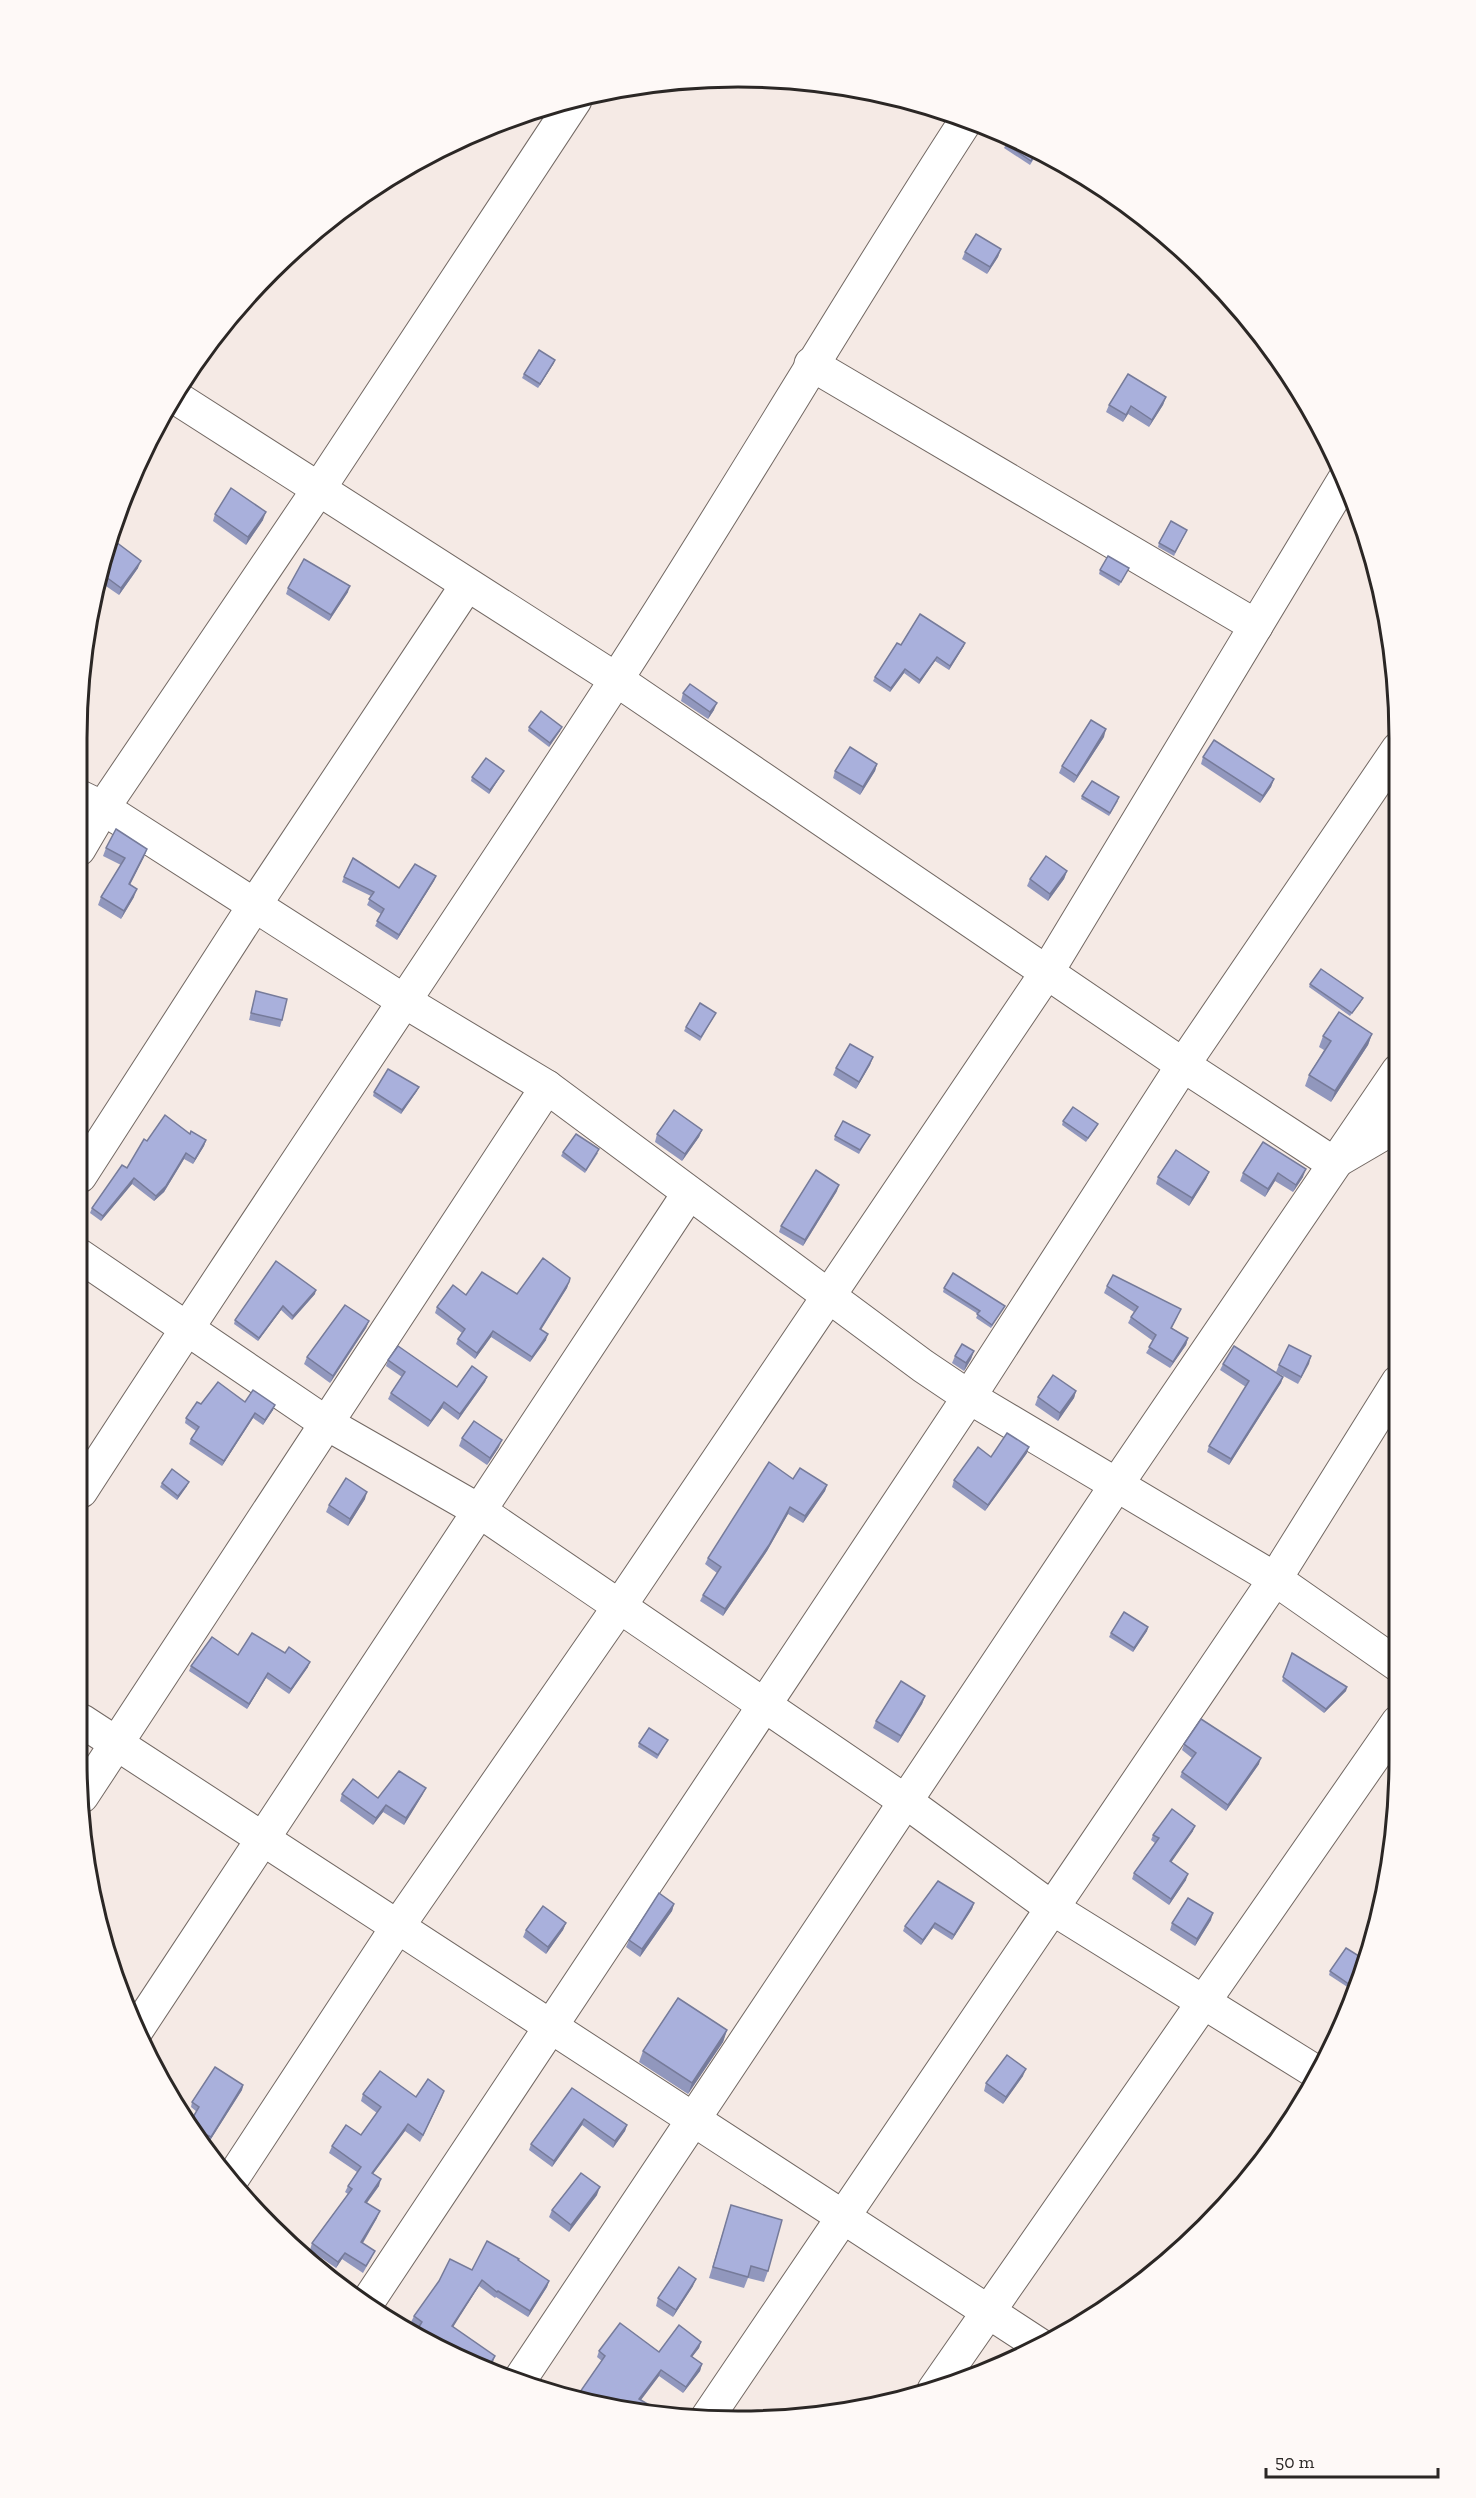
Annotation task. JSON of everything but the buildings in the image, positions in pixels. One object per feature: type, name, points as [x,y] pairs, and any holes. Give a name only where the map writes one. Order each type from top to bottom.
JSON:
[{"type":"street","points":[[87,816],[91,802],[318,490],[569,109]]},
{"type":"street","points":[[87,1482],[186,1328],[616,680],[811,364],[962,127]]},
{"type":"street","points":[[811,364],[1256,626]]},
{"type":"street","points":[[181,401],[616,680],[1183,1065],[1333,1163]]},
{"type":"street","points":[[236,2173],[398,1926],[619,1607],[1047,972],[1339,489]]},
{"type":"street","points":[[87,1165],[254,906],[467,585]]},
{"type":"street","points":[[371,2297],[765,1706],[1183,1065],[1389,762]]},
{"type":"street","points":[[91,802],[404,1001],[547,1088],[969,1396],[1275,1579],[1389,1659]]},
{"type":"street","points":[[524,2374],[1117,1484],[1389,1084]]},
{"type":"street","points":[[88,1787],[547,1088]]},
{"type":"street","points":[[1333,1163],[1389,1130]]},
{"type":"street","points":[[142,2021],[265,1839],[478,1510],[689,1192]]},
{"type":"street","points":[[87,1261],[326,1423],[478,1510],[905,1801],[1052,1908],[1311,2069]]},
{"type":"street","points":[[711,2410],[1275,1579],[1389,1396]]},
{"type":"street","points":[[87,1724],[844,2215],[1033,2340]]},
{"type":"street","points":[[943,2377],[1389,1735]]}]
